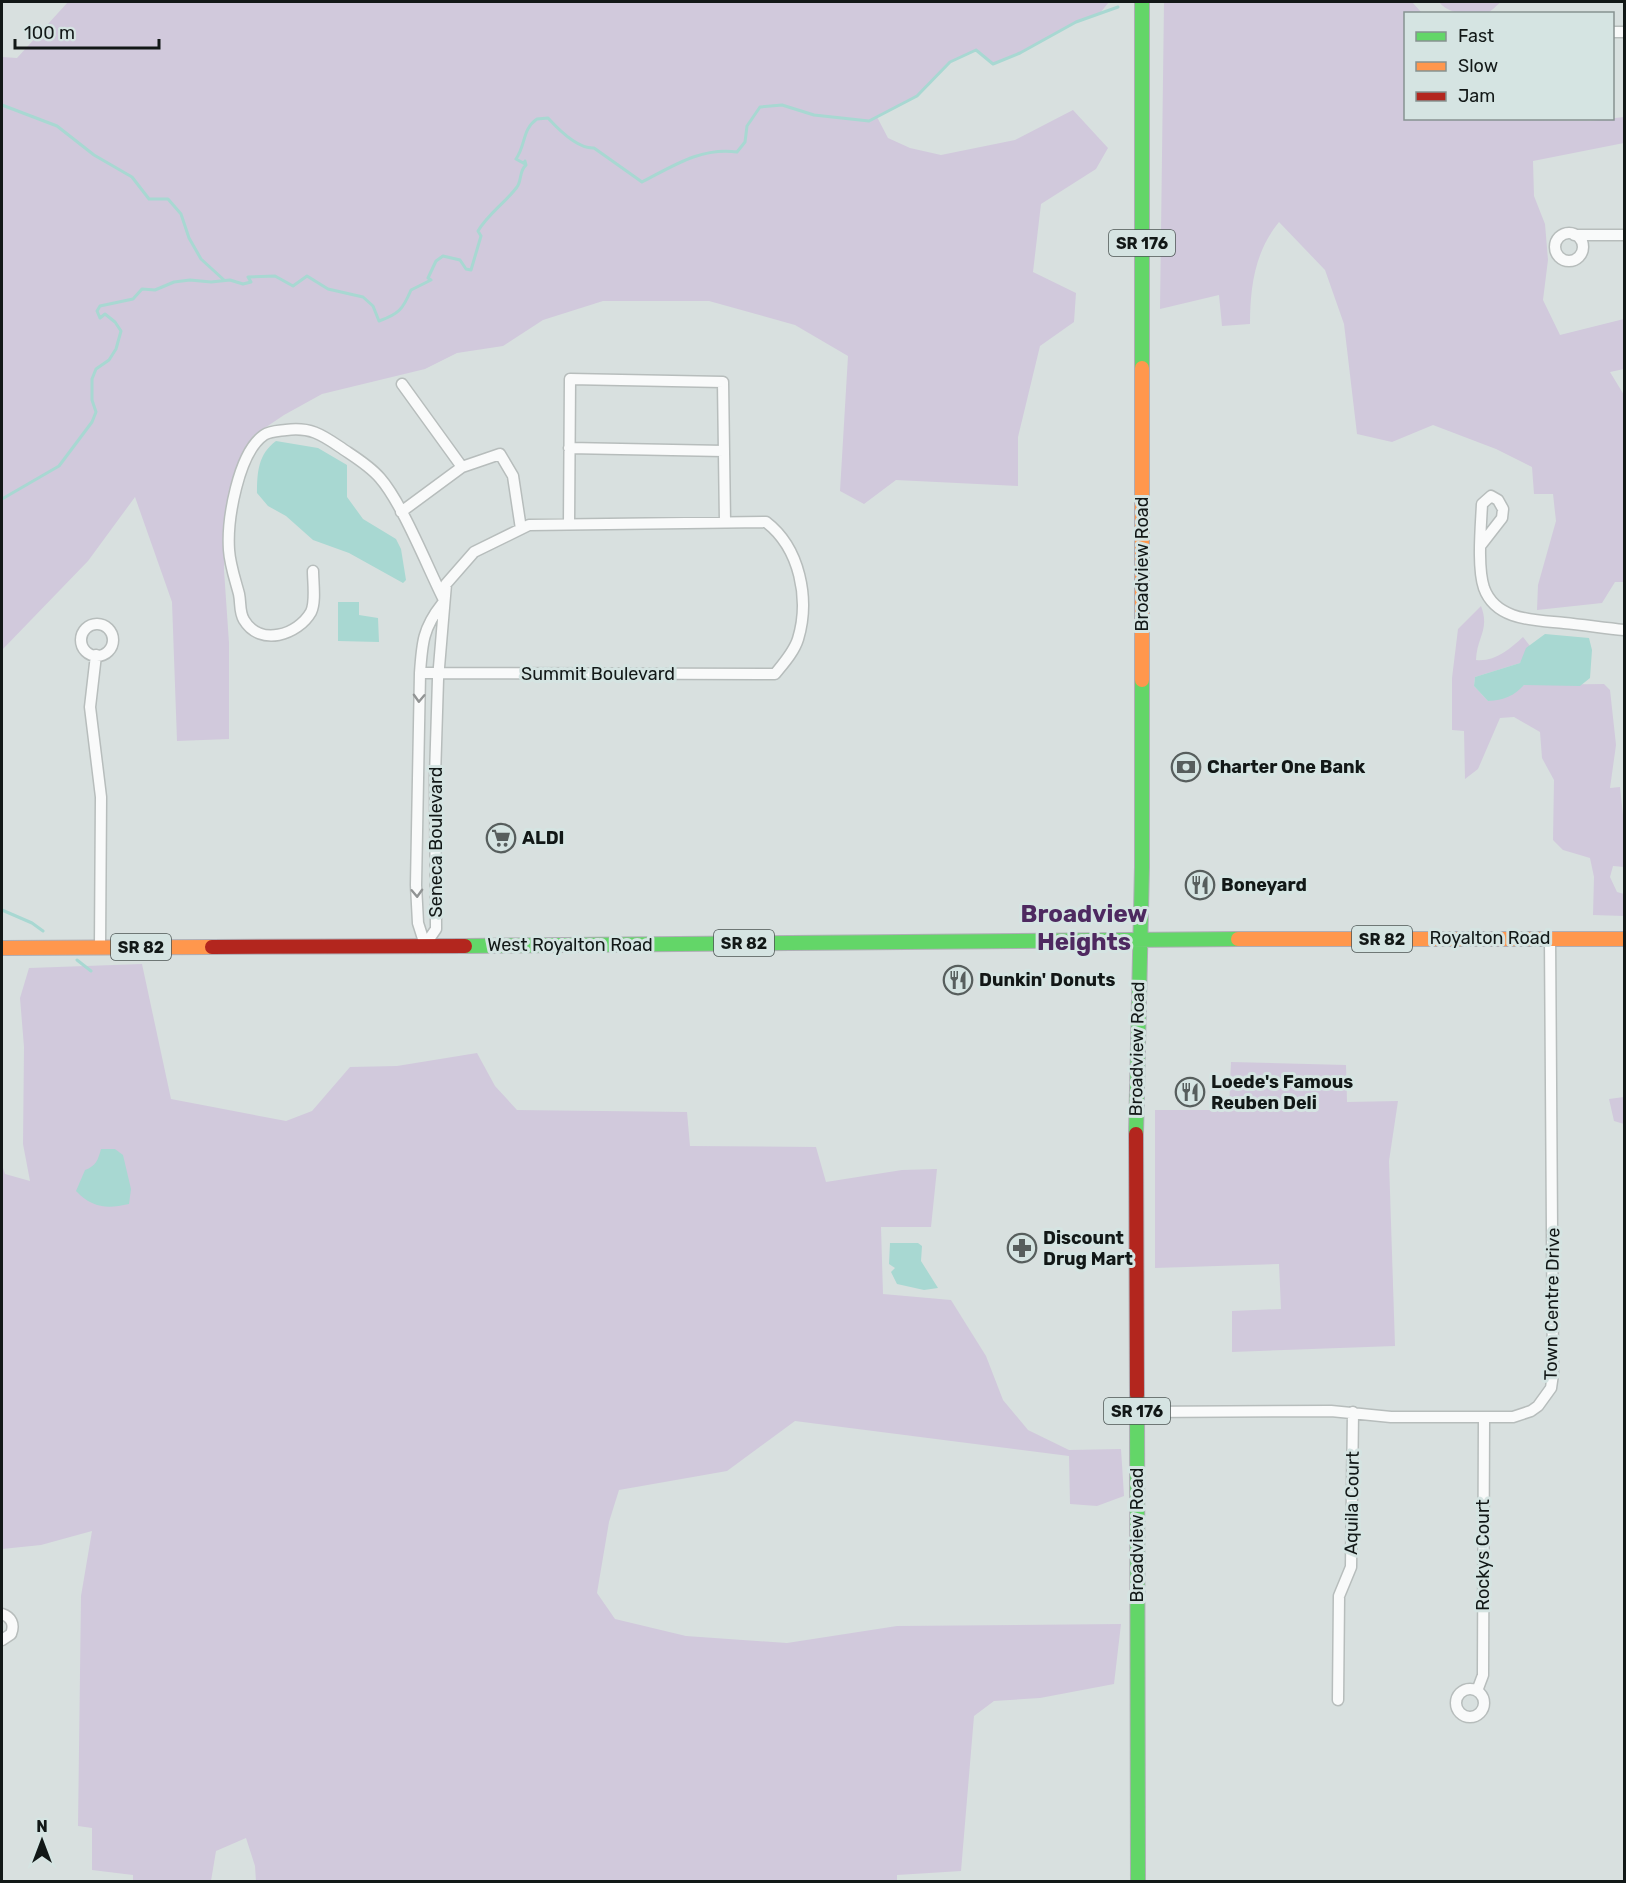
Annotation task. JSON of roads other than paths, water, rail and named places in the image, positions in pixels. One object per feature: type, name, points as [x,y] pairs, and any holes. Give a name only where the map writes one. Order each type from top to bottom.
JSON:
[{"type":"main road","name":"Broadview Road","points":[[1138,1881],[1136,1076],[1139,940],[1142,2]]},
{"type":"main road","name":"Royalton Road","points":[[1139,940],[1624,939]]},
{"type":"main road","name":"West Royalton Road","points":[[2,948],[1139,940]]},
{"type":"street","points":[[1574,235],[1624,235]]},
{"type":"street","points":[[569,524],[570,379],[723,382],[724,522]]},
{"type":"street","points":[[402,384],[462,467]]},
{"type":"street","points":[[313,571],[312,610],[300,626],[290,634],[278,635],[258,634],[248,626],[242,618],[240,596],[230,566],[228,534],[240,475],[253,448],[265,434],[306,428],[319,432],[380,478],[400,512],[443,601]]},
{"type":"street","points":[[569,448],[724,451]]},
{"type":"street","points":[[400,512],[462,467],[500,454],[513,476],[521,529]]},
{"type":"street","name":"Seneca Boulevard","points":[[425,945],[436,929],[435,788],[443,601],[446,584],[474,552],[530,525],[766,522],[781,534],[792,555],[804,596],[798,640],[775,674]]},
{"type":"street","points":[[1481,545],[1484,588],[1496,607],[1514,616],[1532,621],[1624,630]]},
{"type":"street","name":"Seneca Boulevard","points":[[425,945],[418,922],[416,885],[420,673],[423,638],[430,620],[443,601]]},
{"type":"street","points":[[96,655],[90,706],[101,797],[100,946]]},
{"type":"street","name":"Summit Boulevard","points":[[420,673],[775,674]]},
{"type":"street","name":"Town Centre Drive","points":[[1137,1412],[1353,1412],[1390,1417],[1513,1417],[1531,1411],[1545,1397],[1553,1379],[1550,938]]},
{"type":"street","name":"Aquila Court","points":[[1338,1700],[1339,1596],[1351,1567],[1353,1412]]},
{"type":"street","name":"Rockys Court","points":[[1477,1691],[1483,1675],[1484,1417]]},
{"type":"street","points":[[2,1614],[9,1617],[13,1625],[11,1634],[2,1640]]},
{"type":"water","points":[[276,441],[318,448],[347,465],[347,497],[363,519],[396,539],[401,549],[406,580],[403,583],[349,553],[313,540],[286,516],[268,506],[257,493],[258,471],[265,452]]},
{"type":"water","points":[[338,602],[359,602],[359,615],[378,618],[379,642],[338,641]]},
{"type":"water","points":[[1545,634],[1589,638],[1592,650],[1590,678],[1580,686],[1524,685],[1508,697],[1488,701],[1474,686],[1475,677],[1520,663],[1526,648]]},
{"type":"water","points":[[101,1149],[115,1149],[123,1155],[131,1189],[129,1204],[100,1206],[88,1201],[76,1191],[85,1170],[96,1162]]},
{"type":"water","points":[[890,1243],[918,1243],[922,1246],[921,1261],[938,1288],[924,1290],[897,1284],[891,1272],[895,1268],[889,1264]]},
{"type":"waterway","points":[[2,499],[59,466],[92,422],[96,412],[92,400],[92,379],[96,369],[109,360],[116,349],[121,331],[105,314],[100,318],[97,311],[100,306],[133,299],[142,289],[155,290],[174,282],[230,280],[243,284],[251,282],[248,277],[275,276],[293,286],[307,276],[328,289],[363,297],[373,306],[379,321],[400,310],[411,290],[431,280],[428,278],[436,261],[443,256],[460,260],[466,269],[471,270],[481,236],[478,231],[519,184],[522,170],[526,165],[525,161],[525,164],[516,159],[526,132],[537,119],[548,118],[575,142],[594,148],[642,182],[699,155],[711,152],[737,152],[745,142],[747,126],[760,107],[782,105],[814,115],[869,121],[917,96],[950,62],[976,50],[993,64],[1020,53],[1076,22],[1118,7]]},
{"type":"waterway","points":[[2,105],[57,126],[94,155],[132,177],[149,199],[168,199],[181,214],[189,238],[201,259],[224,280]]},
{"type":"waterway","points":[[2,910],[32,923],[43,931]]},
{"type":"waterway","points":[[77,960],[91,971]]},
{"type":"place","name":"Charter One Bank","points":[[1186,767]]},
{"type":"place","name":"ALDI","points":[[501,838]]},
{"type":"place","name":"Boneyard","points":[[1200,885]]},
{"type":"place","name":"Dunkin' Donuts","points":[[958,980]]},
{"type":"place","name":"Loede's Famous Reuben Deli","points":[[1190,1092]]},
{"type":"place","name":"Discount Drug Mart","points":[[1022,1248]]},
{"type":"district","name":"Broadview Heights","points":[[1084,928]]}]
